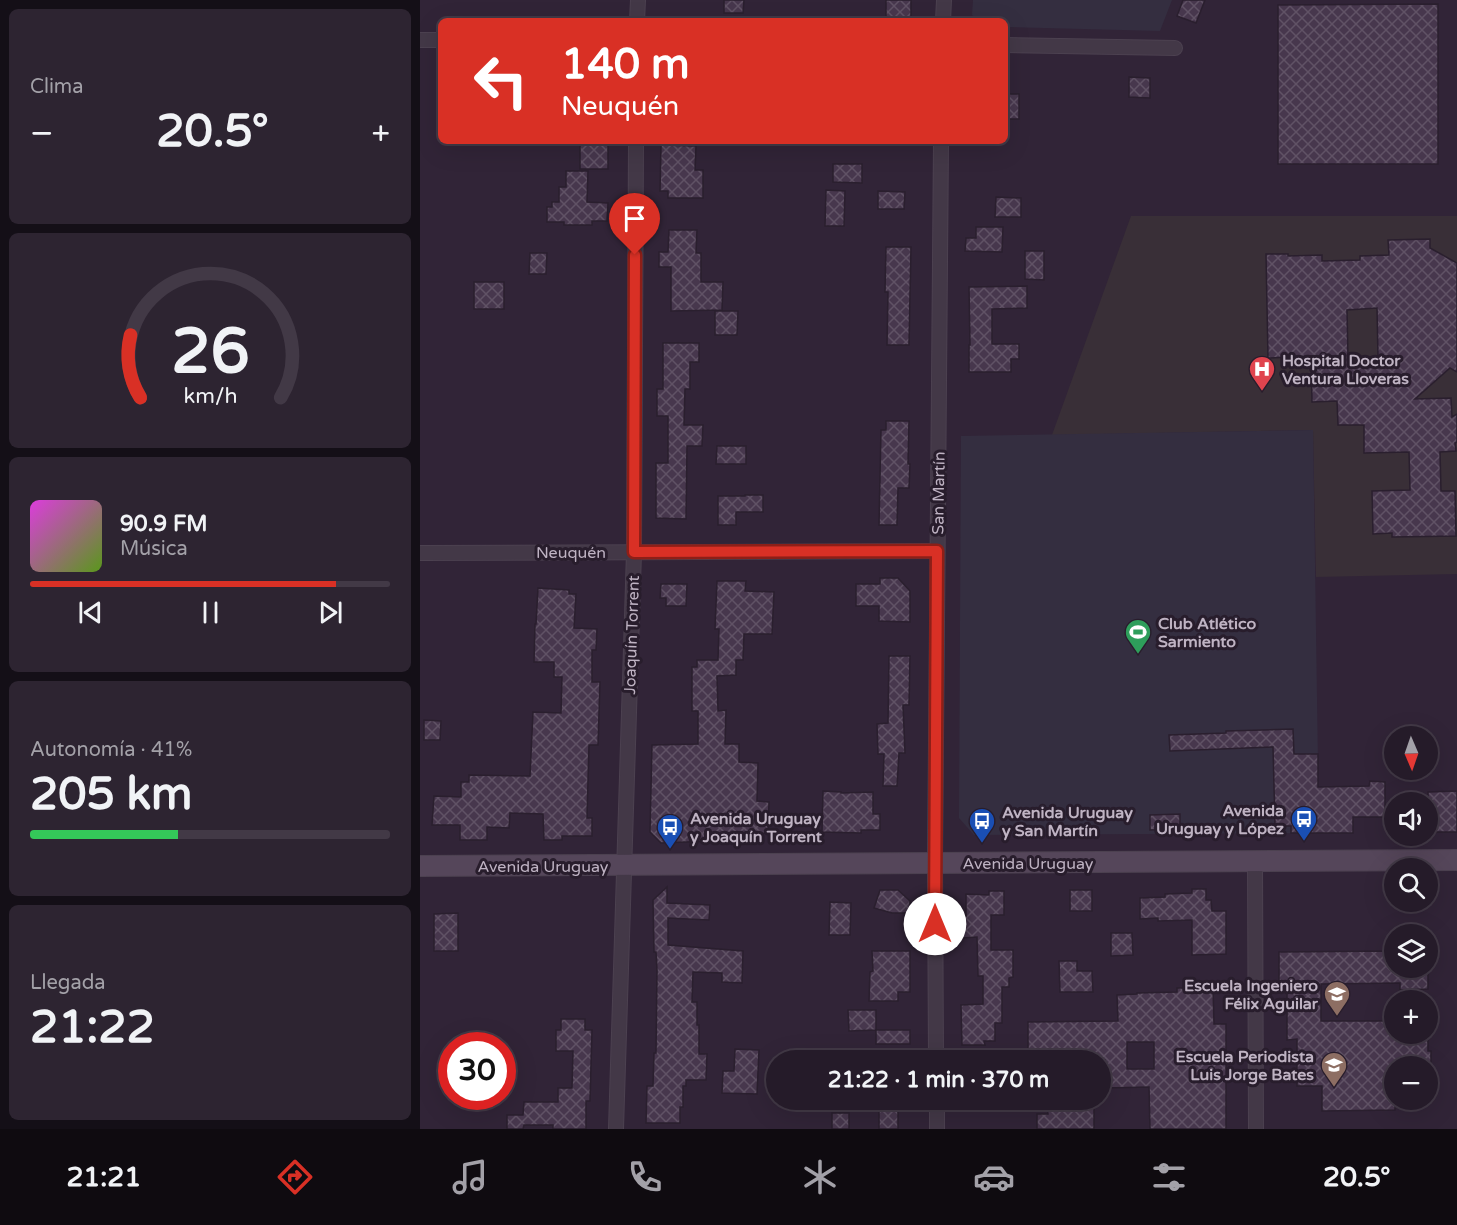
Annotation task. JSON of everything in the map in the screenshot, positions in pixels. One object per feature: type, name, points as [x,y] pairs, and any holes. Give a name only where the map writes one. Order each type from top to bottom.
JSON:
[{"type":"main road","name":"Avenida Uruguay","points":[[420,866],[1457,860]]},
{"type":"street","points":[[637,18],[638,0]]},
{"type":"street","points":[[943,18],[944,0]]},
{"type":"street","points":[[420,40],[438,40]]},
{"type":"street","points":[[1008,45],[1175,48]]},
{"type":"street","name":"Joaquín Torrent","points":[[616,1129],[634,552],[636,144]]},
{"type":"street","name":"San Martín","points":[[936,1050],[934,863],[941,144]]},
{"type":"street","name":"Neuquén","points":[[420,553],[937,551]]},
{"type":"street","points":[[1255,861],[1256,1129]]},
{"type":"street","points":[[936,1110],[937,1129]]},
{"type":"shaded area","points":[[973,0],[1172,0],[1160,31],[1008,27],[1008,18],[976,18],[972,15]]},
{"type":"shaded area","name":"Hospital Doctor Ventura Lloveras","points":[[1131,216],[1457,216],[1457,574],[1316,577],[1313,430],[1052,435]]},
{"type":"shaded area","name":"Club Atlético Sarmiento","points":[[1313,430],[1319,833],[974,835],[959,818],[961,436]]},
{"type":"building","points":[[724,0],[744,0],[743,13],[724,13]]},
{"type":"building","points":[[886,0],[911,0],[911,18],[886,17]]},
{"type":"building","points":[[1183,0],[1205,0],[1196,23],[1177,16]]},
{"type":"building","points":[[1438,4],[1438,164],[1278,164],[1278,5]]},
{"type":"building","points":[[1129,77],[1150,78],[1150,98],[1129,97]]},
{"type":"building","points":[[1008,94],[1019,94],[1019,119],[1008,119]]},
{"type":"building","points":[[580,144],[608,144],[608,169],[580,169]]},
{"type":"building","points":[[661,145],[696,146],[695,170],[703,170],[703,198],[668,198],[668,191],[660,191]]},
{"type":"building","points":[[833,164],[862,164],[862,183],[833,182]]},
{"type":"building","points":[[566,171],[588,171],[587,202],[608,203],[607,221],[592,221],[592,225],[564,225],[564,222],[547,222],[547,207],[552,207],[552,202],[559,202],[559,187],[566,187]]},
{"type":"building","points":[[826,190],[845,191],[844,226],[825,226]]},
{"type":"building","points":[[878,191],[905,192],[904,209],[878,209]]},
{"type":"building","points":[[996,197],[1021,198],[1021,217],[995,217]]},
{"type":"building","points":[[976,227],[1003,227],[1002,252],[965,251],[966,238],[976,238]]},
{"type":"building","points":[[669,230],[697,230],[696,253],[701,253],[701,282],[723,282],[722,310],[671,311],[671,267],[659,267],[659,252],[668,252]]},
{"type":"building","points":[[1430,239],[1430,248],[1457,263],[1457,372],[1450,368],[1415,399],[1451,398],[1452,417],[1457,414],[1456,451],[1440,452],[1441,491],[1455,491],[1456,536],[1392,537],[1392,533],[1373,534],[1372,491],[1410,490],[1409,452],[1364,453],[1364,425],[1338,425],[1337,401],[1312,402],[1311,356],[1268,358],[1266,254],[1322,255],[1322,261],[1360,260],[1360,256],[1389,255],[1388,240]],"holes":[[[1377,308],[1378,357],[1348,358],[1347,310]]]},
{"type":"building","points":[[886,247],[911,247],[909,345],[887,345]]},
{"type":"building","points":[[1025,251],[1044,251],[1044,280],[1025,279]]},
{"type":"building","points":[[530,253],[547,253],[546,274],[529,274]]},
{"type":"building","points":[[474,282],[504,282],[504,309],[474,309]]},
{"type":"building","points":[[1027,286],[1027,308],[992,309],[992,344],[1019,344],[1019,359],[1011,359],[1011,372],[969,372],[969,287]]},
{"type":"building","points":[[715,311],[738,311],[737,335],[715,335]]},
{"type":"building","points":[[663,343],[699,343],[699,362],[690,362],[690,389],[685,389],[684,425],[703,425],[702,446],[687,446],[686,519],[656,518],[656,463],[668,463],[668,416],[657,416],[657,389],[663,389]]},
{"type":"building","points":[[886,421],[909,421],[909,488],[898,488],[897,525],[879,525],[881,430],[886,430]]},
{"type":"building","points":[[717,446],[746,446],[746,464],[716,464]]},
{"type":"building","points":[[763,495],[763,512],[736,512],[736,525],[718,525],[718,496]]},
{"type":"building","points":[[880,578],[898,578],[910,591],[910,622],[879,621],[879,606],[856,606],[856,584],[880,584]]},
{"type":"building","points":[[717,581],[746,581],[745,591],[774,592],[772,634],[744,634],[743,660],[736,660],[736,675],[717,676],[718,711],[726,710],[725,744],[739,744],[739,762],[758,763],[757,801],[769,802],[768,833],[737,834],[737,840],[661,843],[650,832],[652,745],[698,744],[698,711],[692,711],[692,667],[697,667],[697,660],[718,660],[719,629],[715,629]]},
{"type":"building","points":[[661,584],[687,584],[686,606],[666,606],[666,598],[660,598]]},
{"type":"building","points":[[538,588],[569,590],[569,594],[576,594],[574,628],[597,629],[596,650],[592,650],[592,682],[600,682],[598,745],[589,745],[587,818],[592,818],[592,836],[562,836],[562,840],[544,840],[543,814],[510,813],[509,828],[487,827],[487,840],[460,840],[460,825],[432,825],[434,796],[461,797],[461,782],[469,782],[469,775],[530,776],[533,712],[561,713],[562,677],[554,677],[554,662],[534,662]]},
{"type":"building","points":[[889,656],[910,656],[909,705],[903,705],[905,753],[899,753],[897,786],[883,786],[884,754],[878,754],[877,724],[888,723]]},
{"type":"building","points":[[424,720],[441,721],[440,740],[424,740]]},
{"type":"building","points":[[1293,729],[1294,754],[1318,754],[1318,787],[1369,786],[1370,781],[1385,782],[1384,817],[1353,817],[1353,833],[1291,833],[1291,826],[1275,826],[1273,747],[1170,751],[1169,735],[1226,733],[1226,731]]},
{"type":"building","points":[[823,791],[873,792],[873,814],[880,814],[880,830],[861,830],[861,833],[822,832]]},
{"type":"building","points":[[1457,791],[1457,832],[1438,832],[1438,792],[1428,792]]},
{"type":"building","points":[[1180,814],[1180,829],[1150,830],[1150,815]]},
{"type":"building","points":[[667,887],[667,903],[710,905],[709,920],[668,918],[668,945],[743,951],[742,983],[722,982],[722,973],[693,972],[692,1002],[697,1002],[699,1054],[707,1054],[706,1080],[686,1080],[686,1086],[683,1086],[683,1107],[680,1107],[680,1123],[646,1123],[647,1086],[653,1086],[654,1053],[656,1053],[657,970],[656,952],[654,952],[653,900]]},
{"type":"building","points":[[1192,889],[1206,889],[1206,900],[1211,900],[1212,911],[1226,911],[1226,954],[1192,955],[1192,920],[1140,919],[1140,898],[1192,893]]},
{"type":"building","points":[[880,890],[898,890],[910,901],[910,913],[892,913],[874,908]]},
{"type":"building","points":[[1070,890],[1092,890],[1092,911],[1070,911]]},
{"type":"building","points":[[989,891],[1004,891],[1004,915],[991,915],[991,950],[1013,950],[1013,977],[1009,978],[1009,987],[1002,987],[1002,1023],[995,1023],[995,1041],[984,1041],[985,1045],[962,1045],[961,1005],[983,1004],[983,976],[978,976],[977,937],[962,938],[962,916],[966,916],[966,894],[989,895]]},
{"type":"building","points":[[830,902],[851,903],[850,935],[829,935]]},
{"type":"building","points":[[458,913],[458,951],[434,951],[434,914]]},
{"type":"building","points":[[1111,933],[1132,933],[1133,955],[1111,956]]},
{"type":"building","points":[[872,951],[910,951],[910,992],[898,992],[898,1001],[869,1001],[870,972],[873,971]]},
{"type":"building","points":[[1384,951],[1384,978],[1428,978],[1428,989],[1400,990],[1400,983],[1321,984],[1321,1021],[1384,1021],[1384,1044],[1428,1044],[1431,1056],[1384,1056],[1384,1110],[1395,1110],[1322,1111],[1322,1086],[1297,1086],[1297,1039],[1287,1040],[1287,984],[1279,984],[1279,952]]},
{"type":"building","points":[[1059,961],[1077,961],[1077,971],[1092,971],[1093,992],[1060,992]]},
{"type":"building","points":[[1177,988],[1213,988],[1214,1024],[1226,1024],[1226,1129],[1150,1129],[1149,1087],[1111,1088],[1111,1050],[1028,1050],[1028,1022],[1118,1021],[1117,995],[1177,992]],"holes":[[[1127,1042],[1154,1042],[1154,1069],[1127,1069]]]},
{"type":"building","points":[[848,1010],[876,1010],[876,1030],[849,1031]]},
{"type":"building","points":[[561,1019],[585,1019],[585,1030],[592,1030],[590,1101],[586,1101],[586,1129],[553,1129],[553,1125],[524,1125],[523,1129],[507,1129],[507,1115],[523,1115],[524,1102],[558,1102],[558,1088],[572,1088],[573,1051],[556,1051],[556,1030],[561,1030]]},
{"type":"building","points":[[876,1030],[910,1030],[910,1044],[876,1044]]},
{"type":"building","points":[[735,1049],[759,1050],[757,1094],[722,1093],[723,1071],[734,1071]]},
{"type":"building","points":[[879,1110],[898,1110],[898,1129],[879,1129]]},
{"type":"building","points":[[1048,1110],[1094,1110],[1094,1129],[1037,1129],[1037,1114],[1048,1114]]},
{"type":"building","points":[[832,1113],[849,1113],[849,1129],[832,1129]]},
{"type":"place","name":"Hospital Doctor Ventura Lloveras","points":[[1262,392]]},
{"type":"place","name":"Club Atlético Sarmiento","points":[[1138,655]]},
{"type":"place","name":"Avenida Uruguay y López","points":[[1304,842]]},
{"type":"place","name":"Avenida Uruguay y San Martín","points":[[982,844]]},
{"type":"place","name":"Avenida Uruguay y Joaquín Torrent","points":[[670,850]]},
{"type":"place","name":"Escuela Ingeniero Félix Aguilar","points":[[1337,1017]]},
{"type":"place","name":"Escuela Periodista Luis Jorge Bates","points":[[1334,1088]]},
{"type":"route","points":[[635,255],[634,552],[937,551],[935,924]]}]
